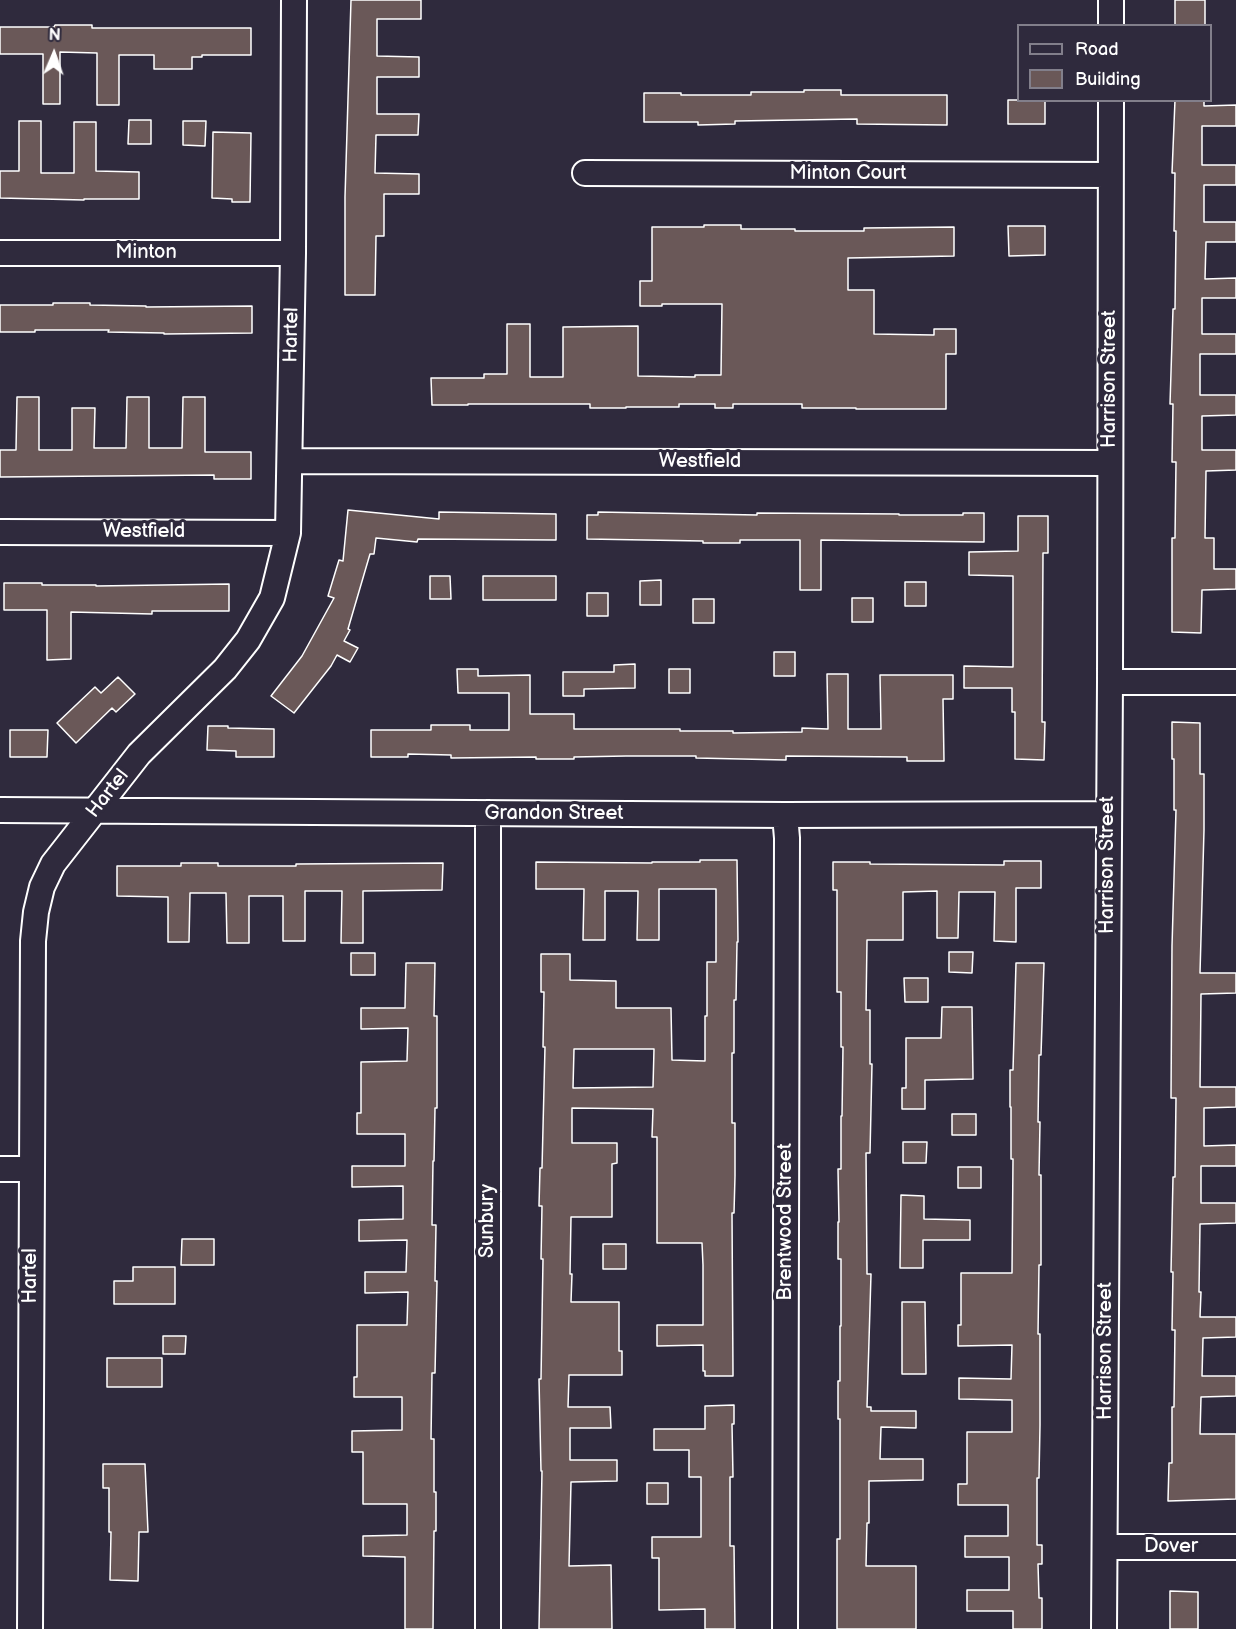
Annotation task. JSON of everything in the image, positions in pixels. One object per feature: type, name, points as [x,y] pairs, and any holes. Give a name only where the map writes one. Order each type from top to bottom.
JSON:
[{"type":"street","name":"Hartel","points":[[30,1629],[31,1169],[33,941],[36,912],[42,887],[53,864],[139,754],[225,669],[249,640],[272,598],[288,533],[293,253],[294,0]]},
{"type":"street","points":[[1111,0],[1111,24]]},
{"type":"street","name":"Harrison Street","points":[[1104,1629],[1111,102]]},
{"type":"street","name":"Minton Court","points":[[585,173],[1110,175]]},
{"type":"street","name":"Minton","points":[[0,252],[293,253]]},
{"type":"street","name":"Westfield","points":[[290,461],[1109,463]]},
{"type":"street","name":"Westfield","points":[[0,532],[288,533]]},
{"type":"street","points":[[1110,682],[1236,682]]},
{"type":"street","name":"Grandon Street","points":[[0,810],[785,815],[1108,814]]},
{"type":"street","name":"Sunbury","points":[[488,813],[488,1629]]},
{"type":"street","name":"Brentwood Street","points":[[785,815],[787,897],[785,1629]]},
{"type":"street","points":[[0,1169],[31,1169]]},
{"type":"street","name":"Dover","points":[[1105,1547],[1236,1547]]},
{"type":"building","points":[[351,0],[421,0],[421,19],[377,19],[377,56],[419,57],[419,77],[377,77],[377,114],[419,114],[418,135],[376,135],[375,173],[419,174],[419,194],[384,194],[384,236],[376,236],[375,295],[345,295],[345,197]]},
{"type":"building","points":[[1175,0],[1205,0],[1205,24],[1175,24]]},
{"type":"building","points":[[55,25],[92,25],[92,28],[251,28],[251,55],[202,55],[202,57],[192,57],[192,69],[154,69],[154,55],[119,55],[119,105],[97,105],[97,53],[60,52],[60,104],[43,104],[43,54],[0,54],[0,27],[54,27]]},
{"type":"building","points":[[804,90],[841,90],[841,95],[947,95],[947,125],[857,124],[857,119],[735,121],[735,124],[698,125],[698,122],[644,122],[644,93],[751,95],[751,92],[804,92]]},
{"type":"building","points":[[1008,100],[1045,102],[1045,124],[1008,124]]},
{"type":"building","points":[[1175,102],[1204,102],[1204,106],[1236,105],[1236,126],[1202,126],[1202,165],[1236,165],[1236,185],[1204,185],[1204,222],[1236,222],[1236,242],[1206,242],[1205,279],[1236,278],[1236,298],[1202,298],[1202,334],[1236,334],[1236,354],[1200,354],[1200,395],[1236,395],[1236,415],[1202,416],[1202,450],[1236,450],[1236,470],[1206,471],[1205,538],[1214,538],[1214,569],[1236,569],[1236,589],[1202,590],[1201,633],[1172,632],[1172,538],[1175,538],[1176,462],[1172,462],[1173,404],[1170,404],[1176,231],[1174,231],[1175,173],[1172,173]]},
{"type":"building","points":[[129,120],[151,120],[151,144],[128,144]]},
{"type":"building","points":[[19,121],[41,121],[41,173],[74,173],[74,122],[96,122],[96,171],[139,172],[139,199],[0,198],[0,171],[19,171]]},
{"type":"building","points":[[183,121],[206,121],[205,146],[183,145]]},
{"type":"building","points":[[213,132],[251,133],[250,202],[232,202],[232,199],[212,198]]},
{"type":"building","points":[[704,225],[741,225],[741,229],[795,229],[795,231],[954,227],[954,256],[848,258],[848,290],[874,290],[874,334],[934,335],[934,329],[956,329],[956,354],[946,354],[946,409],[802,408],[802,404],[733,404],[733,408],[715,408],[715,404],[626,408],[590,408],[590,404],[432,405],[431,378],[484,378],[484,374],[507,374],[507,324],[530,324],[530,377],[563,377],[563,327],[638,326],[638,376],[721,375],[722,304],[640,306],[640,281],[652,281],[652,227],[704,227]]},
{"type":"building","points":[[1008,226],[1045,226],[1045,255],[1009,256]]},
{"type":"building","points":[[53,303],[146,307],[252,306],[252,333],[164,334],[108,332],[109,330],[0,332],[0,305],[53,305]]},
{"type":"building","points":[[17,397],[39,397],[39,450],[72,450],[72,408],[95,408],[94,448],[126,448],[127,397],[149,397],[149,448],[182,448],[183,397],[205,397],[205,452],[251,452],[251,479],[214,479],[214,475],[0,477],[0,450],[16,450]]},
{"type":"building","points":[[348,510],[439,519],[439,512],[556,514],[556,540],[418,539],[417,542],[376,538],[374,554],[370,554],[348,629],[350,630],[344,641],[358,648],[350,662],[337,655],[294,713],[271,696],[302,656],[334,598],[328,596],[339,560],[343,561]]},
{"type":"building","points":[[598,512],[757,515],[757,513],[963,515],[963,513],[984,513],[984,542],[821,540],[821,590],[800,590],[800,540],[740,540],[740,543],[703,543],[703,541],[587,539],[587,515],[598,515]]},
{"type":"building","points":[[1018,516],[1048,516],[1048,553],[1043,553],[1042,722],[1045,722],[1044,760],[1015,759],[1015,712],[1012,712],[1012,688],[964,688],[964,666],[1013,667],[1013,576],[969,575],[969,552],[1018,551]]},
{"type":"building","points":[[430,576],[450,576],[451,599],[430,599]]},
{"type":"building","points":[[483,576],[556,576],[556,600],[483,600]]},
{"type":"building","points":[[661,580],[661,605],[640,605],[640,581]]},
{"type":"building","points":[[905,582],[926,582],[926,606],[905,606]]},
{"type":"building","points":[[4,583],[96,586],[229,584],[229,611],[152,611],[152,614],[71,612],[71,659],[47,660],[47,610],[4,610]]},
{"type":"building","points":[[587,593],[608,593],[608,616],[587,616]]},
{"type":"building","points":[[852,598],[873,598],[873,622],[852,622]]},
{"type":"building","points":[[693,599],[714,599],[714,623],[693,623]]},
{"type":"building","points":[[774,652],[795,652],[795,676],[774,676]]},
{"type":"building","points":[[635,664],[635,688],[584,689],[584,696],[563,696],[563,672],[614,672],[614,665]]},
{"type":"building","points":[[457,669],[478,669],[478,676],[530,675],[530,714],[574,714],[574,729],[680,729],[680,731],[733,731],[733,733],[802,732],[802,728],[828,729],[827,674],[848,674],[848,729],[881,729],[880,675],[953,675],[953,699],[943,699],[944,761],[907,761],[907,757],[786,756],[786,760],[696,758],[696,756],[536,759],[536,757],[451,758],[451,755],[408,754],[408,757],[371,757],[371,730],[431,730],[431,725],[470,725],[470,730],[509,730],[509,693],[458,693]]},
{"type":"building","points":[[669,669],[690,669],[690,693],[669,693]]},
{"type":"building","points":[[118,677],[135,694],[116,712],[112,708],[76,743],[57,723],[95,687],[101,693]]},
{"type":"building","points":[[1172,722],[1200,723],[1200,774],[1204,774],[1204,830],[1200,973],[1236,973],[1236,993],[1201,994],[1200,1087],[1236,1087],[1236,1107],[1204,1108],[1204,1146],[1236,1145],[1236,1166],[1201,1166],[1201,1203],[1236,1203],[1236,1223],[1200,1224],[1199,1292],[1201,1292],[1200,1317],[1236,1317],[1236,1337],[1203,1338],[1202,1376],[1236,1376],[1236,1396],[1201,1397],[1200,1434],[1236,1434],[1236,1499],[1168,1501],[1169,1463],[1172,1463],[1175,1330],[1172,1330],[1173,1272],[1171,1272],[1176,1098],[1171,1098],[1176,810],[1174,810]]},
{"type":"building","points":[[208,726],[274,729],[274,757],[236,757],[236,751],[207,750]]},
{"type":"building","points":[[10,730],[48,730],[47,757],[10,757]]},
{"type":"building","points":[[700,860],[737,860],[738,942],[736,1000],[734,1000],[734,1053],[732,1053],[732,1123],[735,1123],[734,1213],[732,1213],[733,1376],[705,1376],[703,1345],[657,1346],[657,1325],[703,1325],[703,1265],[702,1243],[657,1243],[657,1137],[652,1137],[653,1109],[572,1108],[572,1143],[617,1143],[617,1163],[612,1164],[612,1217],[571,1217],[570,1274],[572,1274],[571,1302],[619,1302],[619,1351],[622,1351],[622,1375],[569,1375],[568,1407],[610,1407],[611,1428],[570,1428],[570,1460],[617,1460],[617,1481],[571,1482],[569,1566],[611,1565],[612,1629],[539,1629],[542,1471],[539,1379],[541,1379],[543,1259],[541,1259],[542,1206],[539,1206],[545,1047],[543,1047],[544,992],[541,992],[541,954],[570,954],[570,980],[616,981],[616,1008],[671,1008],[672,1060],[705,1061],[707,962],[716,962],[716,889],[659,889],[659,940],[637,940],[638,891],[605,891],[605,940],[583,940],[584,889],[536,889],[536,862],[700,862]],"holes":[[[574,1049],[654,1049],[653,1087],[573,1088]]]},
{"type":"building","points":[[1004,861],[1041,861],[1041,888],[1016,888],[1016,942],[994,941],[995,892],[959,892],[958,938],[937,938],[937,891],[903,892],[903,940],[867,940],[866,1010],[870,1010],[870,1064],[872,1064],[870,1153],[866,1153],[867,1274],[871,1274],[867,1407],[871,1407],[871,1411],[916,1411],[916,1428],[881,1427],[880,1459],[923,1459],[923,1480],[869,1481],[869,1523],[867,1523],[866,1566],[916,1566],[916,1629],[837,1629],[837,1539],[840,1539],[838,1381],[840,1381],[841,1326],[838,1169],[841,1169],[843,1047],[841,1047],[841,992],[837,992],[837,890],[833,890],[833,862],[1004,865]]},
{"type":"building","points":[[181,863],[218,863],[218,866],[296,866],[296,864],[443,863],[442,890],[363,891],[363,943],[341,943],[342,891],[305,891],[305,941],[283,941],[283,896],[249,896],[249,943],[227,943],[226,893],[190,893],[189,942],[168,942],[168,897],[117,896],[117,866],[181,866]]},
{"type":"building","points":[[949,952],[973,952],[972,973],[949,972]]},
{"type":"building","points":[[351,953],[375,953],[375,975],[351,975]]},
{"type":"building","points":[[406,963],[435,963],[437,1108],[435,1108],[432,1225],[436,1225],[435,1281],[437,1281],[431,1439],[434,1439],[434,1492],[436,1492],[433,1629],[405,1629],[405,1557],[363,1556],[363,1536],[407,1535],[407,1504],[363,1504],[363,1452],[352,1452],[352,1431],[402,1430],[402,1397],[354,1397],[354,1377],[357,1377],[357,1325],[407,1325],[408,1292],[365,1293],[365,1272],[406,1272],[407,1240],[359,1241],[359,1220],[403,1219],[403,1186],[352,1187],[352,1166],[405,1166],[405,1134],[357,1134],[357,1113],[361,1113],[361,1062],[407,1061],[408,1028],[361,1029],[361,1008],[405,1008]]},
{"type":"building","points":[[1016,963],[1044,963],[1038,1122],[1040,1122],[1041,1265],[1039,1265],[1038,1334],[1040,1334],[1040,1425],[1037,1545],[1042,1545],[1042,1564],[1038,1564],[1039,1598],[1042,1598],[1042,1629],[1013,1629],[1013,1611],[967,1611],[967,1590],[1009,1590],[1009,1557],[965,1557],[965,1536],[1008,1536],[1008,1505],[958,1505],[958,1484],[967,1484],[967,1432],[1012,1432],[1012,1400],[959,1399],[959,1378],[1011,1379],[1012,1345],[958,1346],[958,1325],[961,1325],[961,1273],[1012,1273],[1013,1159],[1011,1159],[1010,1070],[1013,1070]]},
{"type":"building","points":[[904,978],[928,978],[928,1002],[905,1002]]},
{"type":"building","points":[[942,1007],[972,1007],[973,1079],[925,1080],[925,1109],[902,1109],[902,1088],[906,1088],[906,1038],[941,1038]]},
{"type":"building","points":[[952,1114],[976,1114],[976,1135],[952,1135]]},
{"type":"building","points":[[903,1142],[927,1142],[926,1163],[903,1163]]},
{"type":"building","points":[[958,1167],[981,1167],[981,1188],[958,1188]]},
{"type":"building","points":[[901,1195],[924,1196],[924,1219],[970,1220],[970,1240],[923,1240],[923,1268],[900,1268]]},
{"type":"building","points":[[182,1239],[214,1239],[214,1265],[181,1265]]},
{"type":"building","points":[[603,1244],[626,1244],[626,1269],[603,1269]]},
{"type":"building","points":[[133,1267],[175,1267],[175,1304],[114,1304],[114,1281],[133,1281]]},
{"type":"building","points":[[902,1302],[925,1302],[926,1374],[902,1374]]},
{"type":"building","points":[[163,1336],[186,1336],[185,1354],[163,1354]]},
{"type":"building","points":[[107,1358],[162,1358],[162,1387],[107,1387]]},
{"type":"building","points":[[734,1405],[733,1477],[730,1477],[730,1546],[734,1546],[735,1629],[705,1629],[705,1609],[659,1610],[659,1558],[652,1558],[652,1537],[701,1537],[701,1477],[689,1477],[689,1450],[654,1450],[654,1429],[705,1429],[705,1406]]},
{"type":"building","points":[[103,1464],[145,1464],[148,1532],[139,1532],[138,1581],[110,1580],[109,1488],[103,1488]]},
{"type":"building","points":[[647,1483],[668,1483],[668,1504],[647,1504]]},
{"type":"building","points":[[1170,1591],[1198,1592],[1198,1629],[1170,1629]]}]
